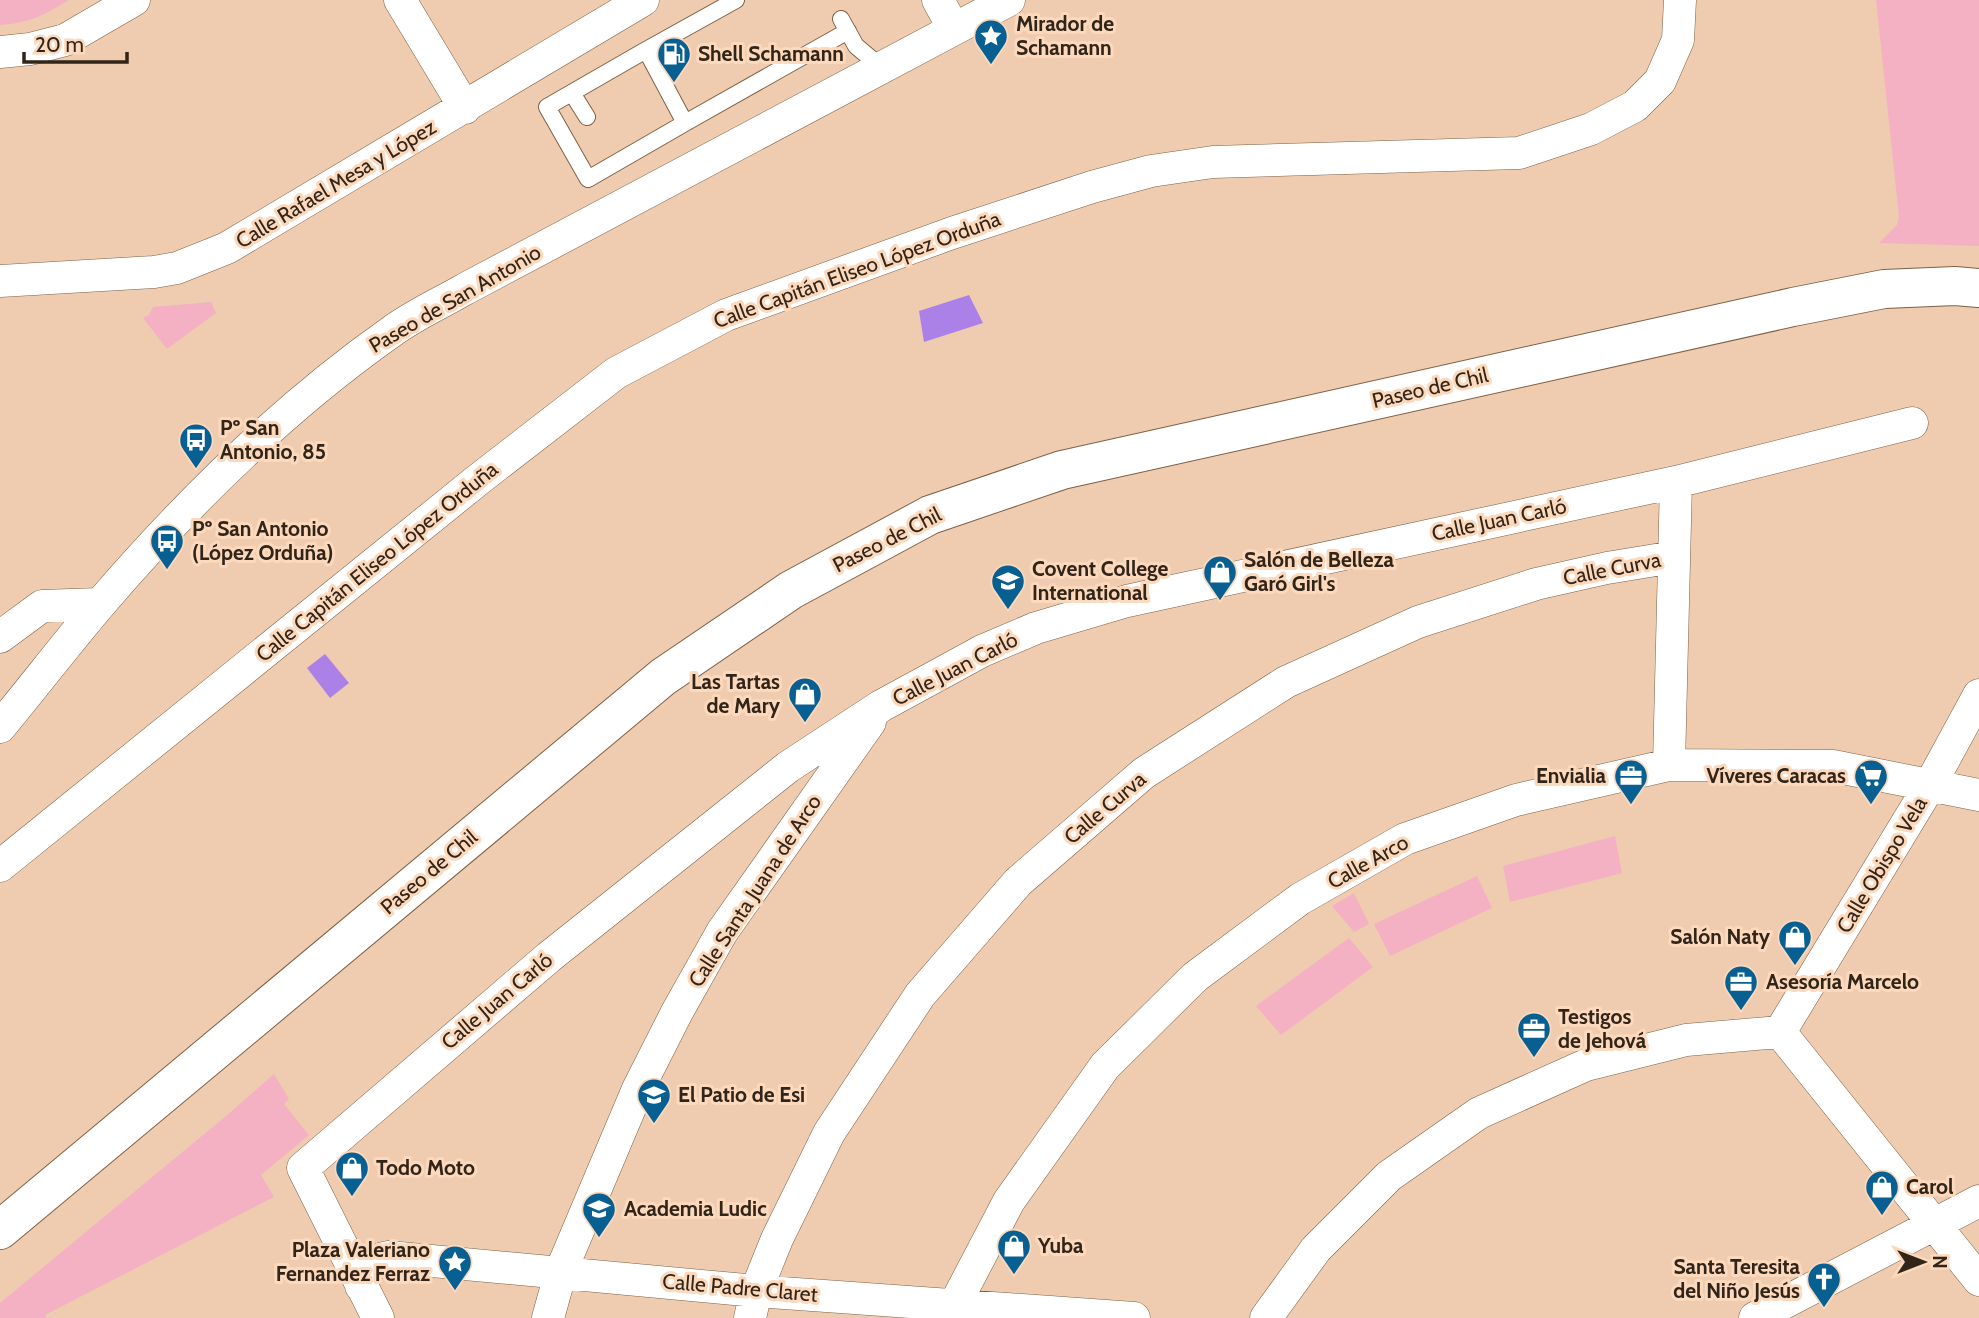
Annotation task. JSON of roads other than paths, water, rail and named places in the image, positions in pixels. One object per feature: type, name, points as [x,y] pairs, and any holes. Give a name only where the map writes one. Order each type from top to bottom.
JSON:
[{"type":"street","points":[[0,52],[65,40],[134,0]]},
{"type":"street","points":[[400,0],[465,108]]},
{"type":"street","name":"Calle Rafael Mesa y López","points":[[0,281],[154,272],[177,268],[227,248],[465,108],[604,10],[643,0]]},
{"type":"street","points":[[938,0],[954,29]]},
{"type":"street","name":"Paseo de San Antonio","points":[[0,727],[100,604],[204,491],[326,381],[393,330],[465,289],[1009,0]]},
{"type":"street","name":"Calle Capitán Eliseo López Orduña","points":[[0,866],[479,479],[616,373],[726,315],[952,233],[1092,187],[1151,171],[1213,162],[1519,153],[1591,129],[1635,106],[1660,81],[1678,40],[1680,0]]},
{"type":"street","name":"Paseo de Chil","points":[[0,1230],[663,677],[791,590],[930,515],[1062,470],[1793,307],[1884,289],[1955,286],[1979,288]]},
{"type":"street","name":"Calle Juan Carló","points":[[361,1286],[303,1168],[549,957],[788,767],[881,706],[982,651],[1036,628],[1127,601],[1676,482],[1912,423]]},
{"type":"street","points":[[1669,765],[1676,482]]},
{"type":"street","name":"Calle Curva","points":[[753,1304],[777,1239],[829,1133],[920,995],[1018,882],[1144,773],[1286,682],[1418,622],[1536,584],[1674,557]]},
{"type":"street","points":[[0,637],[42,606],[100,604]]},
{"type":"street","name":"Calle Obispo Vela","points":[[1780,1032],[1930,785],[1979,695]]},
{"type":"street","name":"Calle Santa Juana de Arco","points":[[548,1318],[561,1272],[638,1089],[677,1012],[722,932],[881,706]]},
{"type":"street","name":"Calle Arco","points":[[952,1312],[1009,1201],[1105,1066],[1195,977],[1300,899],[1405,839],[1516,800],[1669,765],[1833,766],[1979,795]]},
{"type":"street","points":[[1266,1318],[1316,1249],[1389,1176],[1479,1113],[1586,1065],[1686,1040],[1780,1032],[1979,1280]]},
{"type":"street","points":[[1755,1318],[1979,1201]]},
{"type":"street","name":"Calle Padre Claret","points":[[361,1286],[369,1268],[378,1258],[388,1257],[561,1272],[753,1304],[1134,1318]]},
{"type":"street","points":[[361,1286],[378,1318]]},
{"type":"lane","points":[[736,0],[686,36],[646,50],[547,107],[588,179],[610,162],[685,123],[719,95],[844,25],[856,46],[881,67]]},
{"type":"lane","points":[[646,50],[685,123]]},
{"type":"lane","points":[[572,93],[587,117]]},
{"type":"place","name":"Mirador de Schamann","points":[[991,66]]},
{"type":"place","name":"Shell Schamann","points":[[674,84]]},
{"type":"place","name":"Pº San Antonio, 85","points":[[196,470]]},
{"type":"place","name":"Pº San Antonio (López Orduña)","points":[[167,571]]},
{"type":"place","name":"Salón de Belleza Garó Girl's","points":[[1220,602]]},
{"type":"place","name":"Covent College International","points":[[1008,611]]},
{"type":"place","name":"Las Tartas de Mary","points":[[805,724]]},
{"type":"place","name":"Envialia","points":[[1631,806]]},
{"type":"place","name":"Víveres Caracas","points":[[1871,806]]},
{"type":"place","name":"Salón Naty","points":[[1795,967]]},
{"type":"place","name":"Asesoría Marcelo","points":[[1741,1012]]},
{"type":"place","name":"Testigos de Jehová","points":[[1534,1059]]},
{"type":"place","name":"El Patio de Esi","points":[[654,1125]]},
{"type":"place","name":"Todo Moto","points":[[352,1198]]},
{"type":"place","name":"Carol","points":[[1882,1217]]},
{"type":"place","name":"Academia Ludic","points":[[599,1239]]},
{"type":"place","name":"Yuba","points":[[1014,1276]]},
{"type":"place","name":"Plaza Valeriano Fernandez Ferraz","points":[[455,1292]]},
{"type":"place","name":"Santa Teresita del Niño Jesús","points":[[1824,1309]]}]
